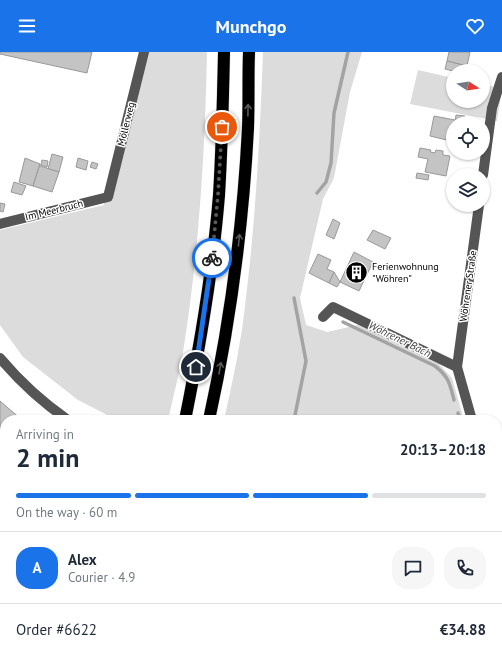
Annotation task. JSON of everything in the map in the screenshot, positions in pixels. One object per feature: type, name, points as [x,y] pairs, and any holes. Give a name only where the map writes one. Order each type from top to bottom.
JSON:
[{"type":"highway","points":[[187,415],[207,299],[218,195],[224,52]]},
{"type":"highway","points":[[210,415],[220,372],[233,293],[243,197],[249,52]]},
{"type":"street","name":"Möllerweg","points":[[108,197],[144,52]]},
{"type":"street","points":[[484,168],[492,108],[502,77]]},
{"type":"street","name":"Im Meerbruch","points":[[0,224],[108,197]]},
{"type":"street","name":"Wöhrener Straße","points":[[471,415],[457,367],[478,212]]},
{"type":"street","points":[[324,317],[333,307],[457,367]]},
{"type":"street","points":[[0,358],[18,380],[60,415]]},
{"type":"shaded area","points":[[141,52],[207,52],[203,165],[197,240],[189,315],[178,378],[169,415],[107,415],[78,400],[23,357],[0,325],[0,230],[104,205],[105,193]]},
{"type":"shaded area","points":[[263,52],[362,52],[350,92],[334,178],[323,199],[300,298],[306,325],[327,332],[358,325],[439,364],[452,378],[463,415],[225,415],[240,344],[244,313],[257,175]]},
{"type":"shaded area","points":[[418,70],[446,76],[446,108],[490,108],[490,86],[502,89],[497,121],[490,120],[490,116],[471,116],[410,104]]},
{"type":"building","points":[[0,52],[92,52],[87,73],[0,54]]},
{"type":"building","points":[[449,52],[470,52],[467,64],[459,64],[447,61]]},
{"type":"building","points":[[447,61],[459,64],[446,64]]},
{"type":"building","points":[[434,116],[446,118],[446,140],[430,136]]},
{"type":"building","points":[[420,148],[431,150],[430,152],[435,153],[436,150],[443,151],[443,155],[446,155],[446,160],[449,160],[448,168],[446,168],[446,176],[425,172],[428,159],[418,157]]},
{"type":"building","points":[[52,154],[63,157],[59,172],[48,169]]},
{"type":"building","points":[[25,158],[40,164],[33,186],[19,182]]},
{"type":"building","points":[[78,158],[88,161],[86,170],[76,167]]},
{"type":"building","points":[[42,160],[48,161],[47,167],[41,165]]},
{"type":"building","points":[[92,162],[98,164],[96,169],[90,167]]},
{"type":"building","points":[[40,164],[40,166],[59,172],[52,192],[33,186]]},
{"type":"building","points":[[417,173],[429,175],[428,180],[416,178]]},
{"type":"building","points":[[14,182],[26,186],[22,195],[11,192]]},
{"type":"building","points":[[0,203],[5,204],[3,212],[0,211]]},
{"type":"building","points":[[333,219],[340,223],[334,239],[326,235]]},
{"type":"building","points":[[373,230],[391,238],[385,249],[367,240]]},
{"type":"building","name":"Ferienwohnung \"Wöhren\"","points":[[354,252],[373,262],[359,291],[340,282]]},
{"type":"building","points":[[318,254],[331,260],[327,269],[334,272],[329,283],[309,273]]},
{"type":"building","points":[[334,272],[340,282],[337,287],[329,283]]},
{"type":"building","points":[[0,401],[16,415],[0,415]]},
{"type":"waterway","points":[[317,193],[326,182],[331,163],[334,113],[348,52]]},
{"type":"waterway","points":[[294,298],[306,361],[295,415]]},
{"type":"waterway","name":"Wöhrener Bach","points":[[343,322],[435,366],[448,381],[454,400]]},
{"type":"way so far","points":[[212,258],[222,127]]},
{"type":"place","name":"Ferienwohnung \"Wöhren\"","points":[[356,272]]},
{"type":"route","points":[[196,367],[212,258]]}]
